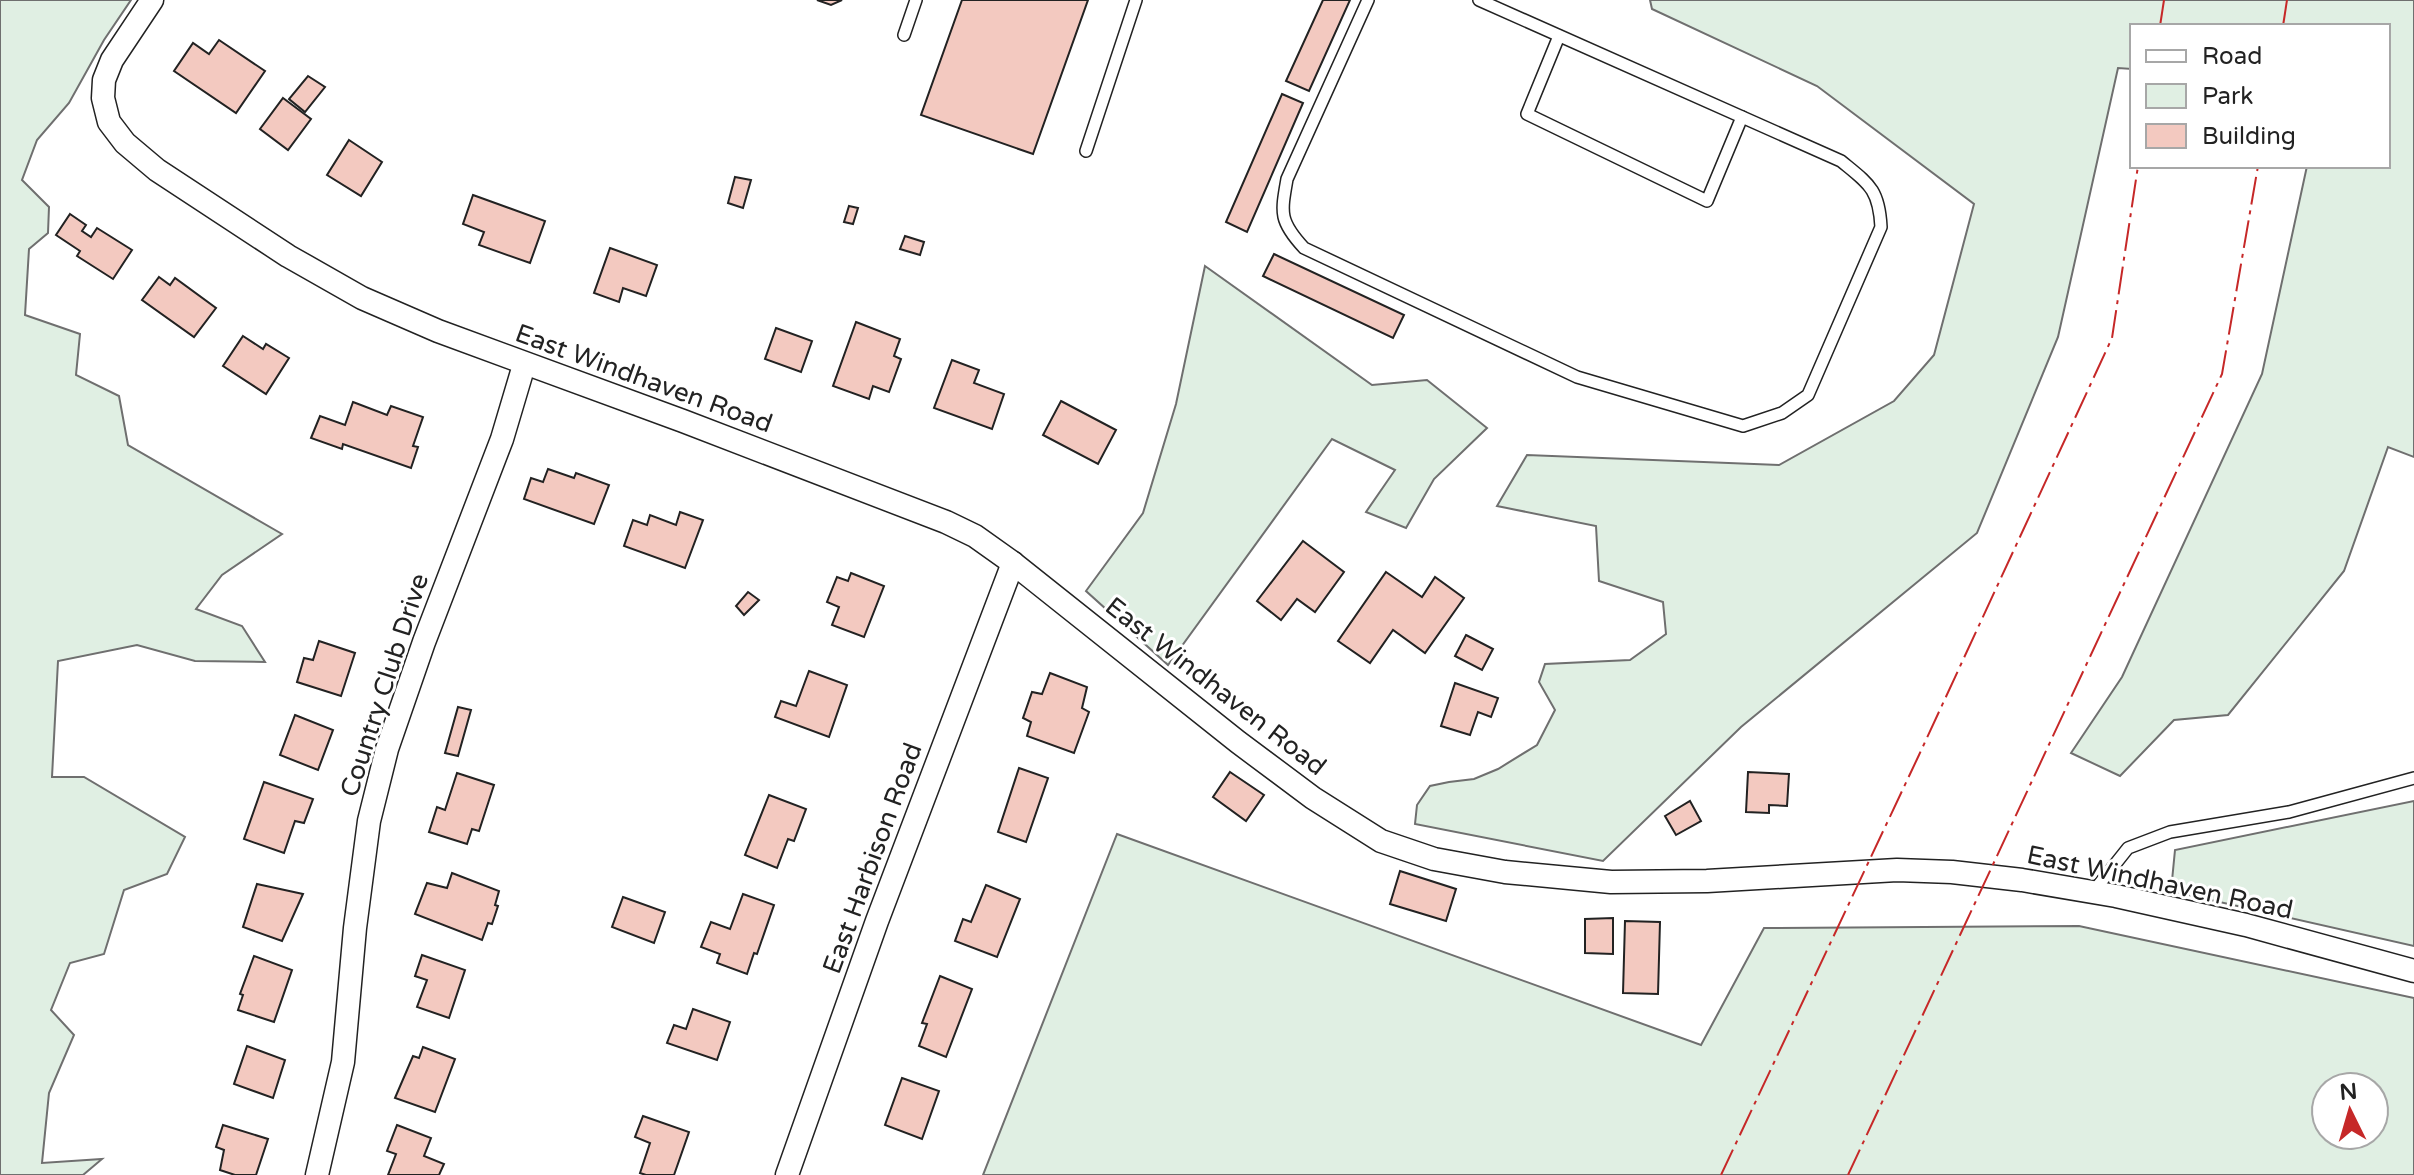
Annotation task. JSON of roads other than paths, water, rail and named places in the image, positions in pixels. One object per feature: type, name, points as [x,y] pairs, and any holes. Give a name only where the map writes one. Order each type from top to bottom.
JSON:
[{"type":"street","name":"East Windhaven Road","points":[[152,0],[112,60],[104,80],[103,98],[109,122],[125,143],[157,170],[288,256],[362,298],[524,365],[683,421],[975,536],[1238,742],[1313,798],[1381,841],[1434,859],[1505,872],[1611,882],[1707,881],[1897,870],[1952,872],[2093,892],[2246,925],[2414,971]]},
{"type":"street","name":"Country Club Drive","points":[[317,1175],[343,1062],[355,928],[369,821],[384,763],[424,642],[502,439],[524,365]]},
{"type":"street","name":"East Harbison Road","points":[[787,1175],[877,921],[1013,563]]},
{"type":"lane","points":[[904,35],[916,0]]},
{"type":"lane","points":[[1086,151],[1136,0]]},
{"type":"lane","points":[[1368,0],[1287,179],[1282,209],[1288,230],[1304,248],[1577,377],[1743,426],[1782,413],[1808,395],[1881,227],[1880,206],[1870,186],[1841,161],[1479,0]]},
{"type":"lane","points":[[1559,36],[1527,114],[1707,201],[1742,117]]},
{"type":"lane","points":[[2093,892],[2128,848],[2170,832],[2289,812],[2414,778]]}]
